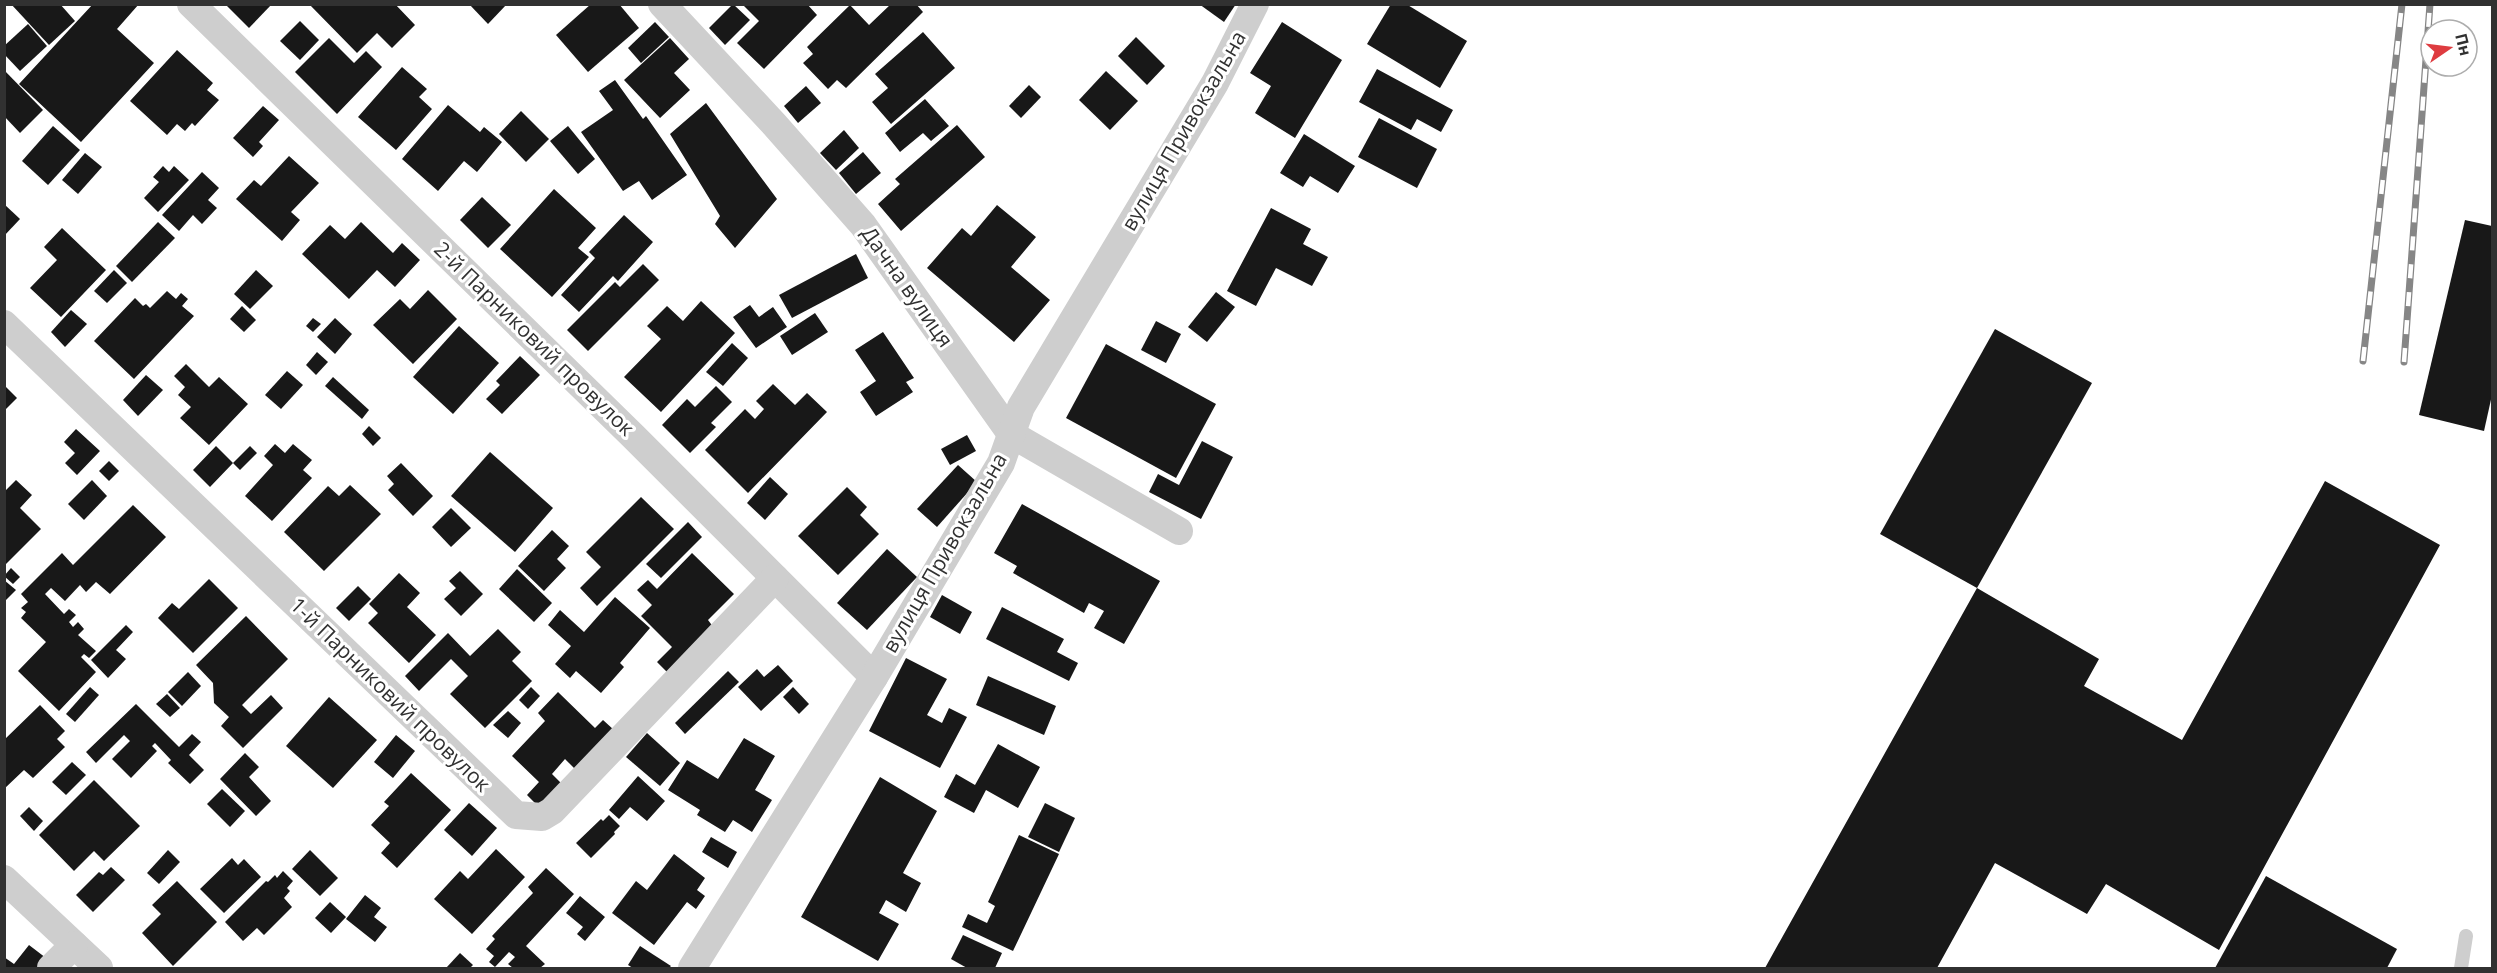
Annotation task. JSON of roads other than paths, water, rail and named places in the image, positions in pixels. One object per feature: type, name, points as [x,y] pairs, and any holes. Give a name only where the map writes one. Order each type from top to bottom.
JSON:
[{"type":"street","name":"2-й Парниковий провулок","points":[[191,4],[874,677]]},
{"type":"street","name":"Дачна вулиця","points":[[662,4],[774,124],[863,225],[1011,434],[1179,531]]},
{"type":"street","name":"вулиця Привокзальна","points":[[692,969],[874,677],[1001,463],[1021,407],[1215,83],[1254,4]]},
{"type":"street","name":"1-й Парниковий провулок","points":[[4,324],[516,815],[542,817],[552,812],[775,578]]},
{"type":"street","points":[[4,879],[99,969]]},
{"type":"street","points":[[51,969],[74,945]]},
{"type":"lane","points":[[2461,969],[2466,936]]},
{"type":"railway","points":[[2363,361],[2402,4]]},
{"type":"railway","points":[[2404,362],[2430,4]]}]
